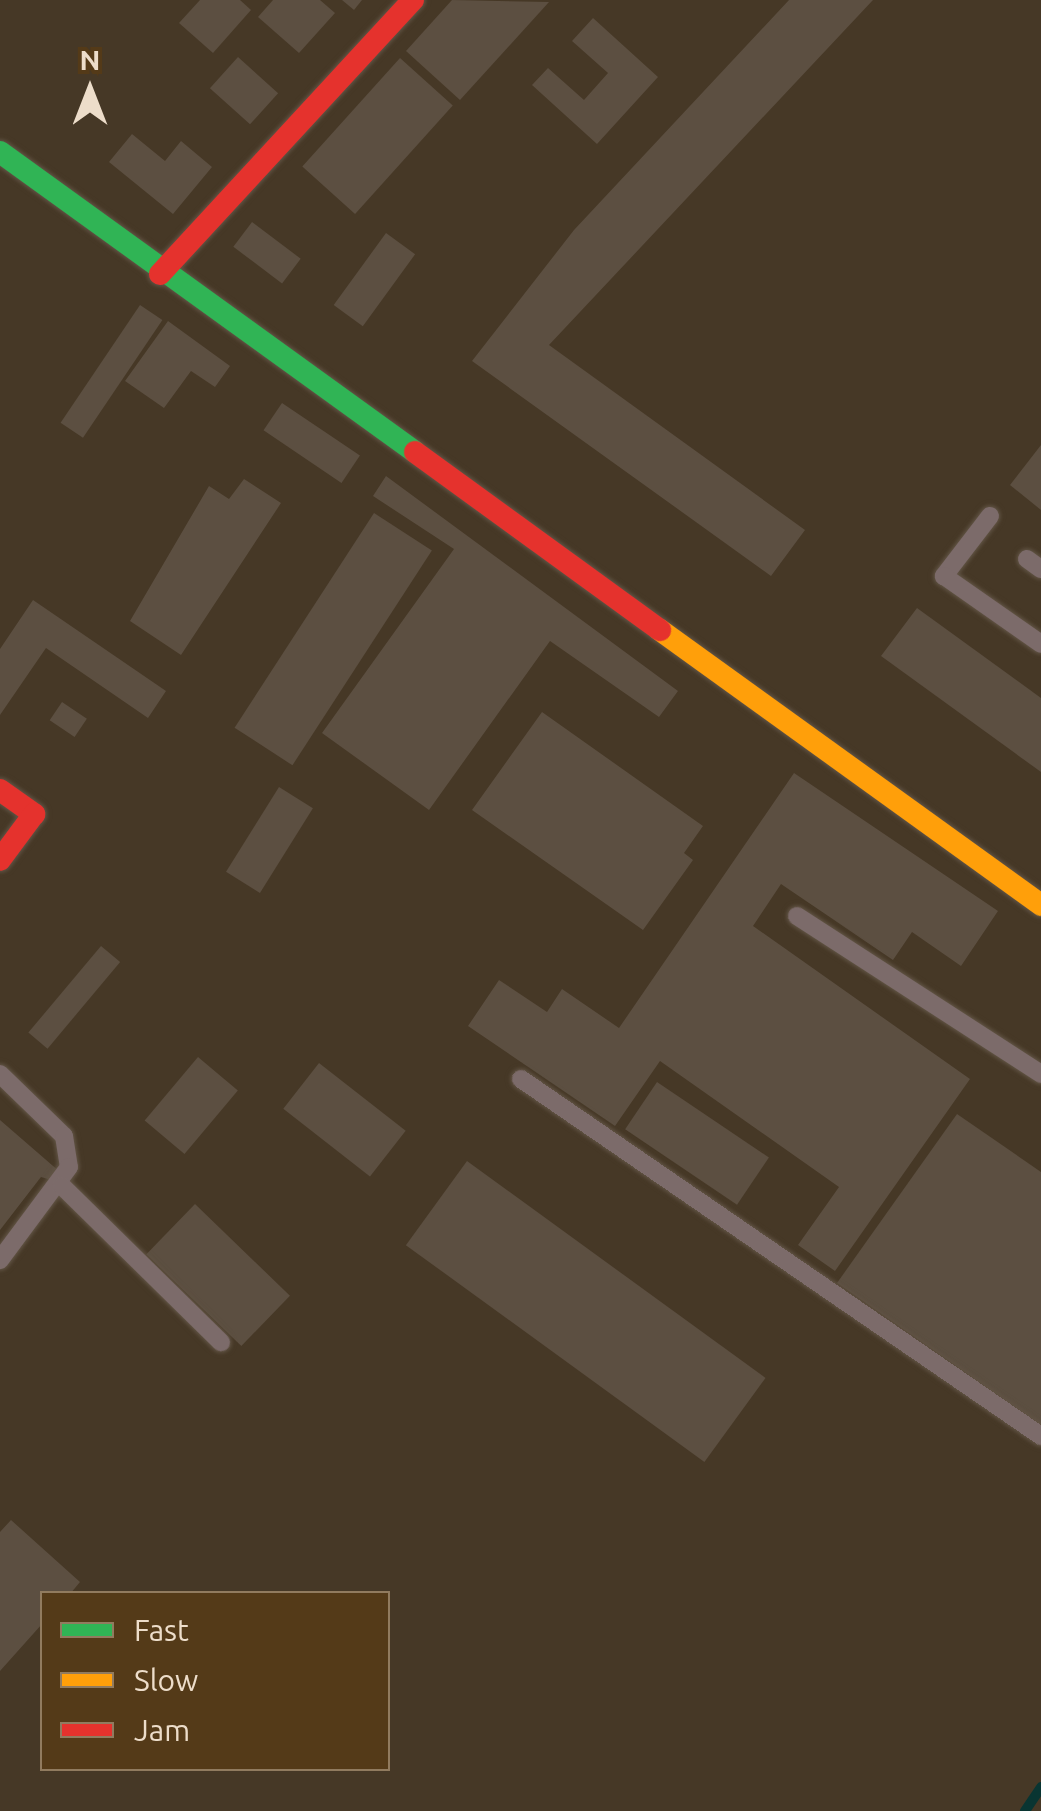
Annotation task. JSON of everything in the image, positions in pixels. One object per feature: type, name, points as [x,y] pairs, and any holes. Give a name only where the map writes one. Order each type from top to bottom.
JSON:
[{"type":"street","points":[[160,274],[413,0]]},
{"type":"street","points":[[0,152],[160,274],[1041,904]]},
{"type":"street","points":[[0,790],[34,814],[0,860]]},
{"type":"lane","points":[[990,516],[944,576],[1041,644]]},
{"type":"lane","points":[[797,916],[1041,1074]]},
{"type":"lane","points":[[0,1074],[64,1136],[62,1186],[0,1260]]},
{"type":"lane","points":[[521,1079],[1041,1436]]},
{"type":"lane","points":[[62,1186],[221,1342]]},
{"type":"building","points":[[200,0],[240,0],[251,10],[213,53],[179,23]]},
{"type":"building","points":[[273,0],[320,0],[335,13],[299,53],[258,17]]},
{"type":"building","points":[[342,0],[362,0],[354,10]]},
{"type":"building","points":[[452,0],[549,2],[460,100],[406,51]]},
{"type":"building","points":[[789,0],[873,0],[549,345],[805,530],[771,576],[472,361],[574,230]]},
{"type":"building","points":[[593,18],[658,77],[597,144],[532,85],[548,68],[584,100],[608,73],[572,41]]},
{"type":"building","points":[[238,57],[278,93],[250,124],[210,88]]},
{"type":"building","points":[[400,58],[453,106],[355,214],[302,166]]},
{"type":"building","points":[[132,134],[165,161],[181,141],[212,167],[173,214],[109,162]]},
{"type":"building","points":[[252,222],[301,259],[282,283],[233,247]]},
{"type":"building","points":[[386,233],[415,254],[363,326],[334,305]]},
{"type":"building","points":[[140,305],[162,320],[83,438],[61,423]]},
{"type":"building","points":[[168,321],[230,366],[215,387],[191,371],[164,408],[125,381]]},
{"type":"building","points":[[282,403],[360,456],[341,483],[264,430]]},
{"type":"building","points":[[1041,445],[1041,510],[1010,485]]},
{"type":"building","points":[[386,476],[678,691],[659,717],[550,641],[429,810],[322,733],[454,549],[373,496]]},
{"type":"building","points":[[244,479],[281,503],[181,655],[130,621],[209,486],[229,499]]},
{"type":"building","points":[[374,513],[432,551],[292,765],[235,728]]},
{"type":"building","points":[[33,600],[166,691],[148,718],[46,648],[0,715],[0,649]]},
{"type":"building","points":[[917,608],[1041,698],[1041,772],[881,656]]},
{"type":"building","points":[[62,702],[87,719],[75,737],[50,720]]},
{"type":"building","points":[[542,712],[703,826],[684,853],[693,860],[643,930],[472,810]]},
{"type":"building","points":[[794,773],[998,911],[961,966],[912,932],[893,960],[781,884],[753,926],[970,1079],[835,1271],[798,1245],[839,1187],[660,1061],[615,1126],[468,1026],[499,980],[547,1012],[562,989],[619,1028]]},
{"type":"building","points":[[279,787],[313,808],[260,893],[226,872]]},
{"type":"building","points":[[101,946],[120,962],[48,1049],[28,1033]]},
{"type":"building","points":[[198,1057],[238,1090],[184,1154],[145,1121]]},
{"type":"building","points":[[319,1063],[406,1131],[370,1176],[283,1109]]},
{"type":"building","points":[[657,1082],[769,1157],[737,1205],[625,1129]]},
{"type":"building","points":[[957,1114],[1041,1172],[1041,1425],[837,1283]]},
{"type":"building","points":[[0,1120],[60,1172],[54,1181],[41,1177],[0,1230]]},
{"type":"building","points":[[467,1161],[766,1378],[704,1462],[406,1245]]},
{"type":"building","points":[[195,1204],[290,1296],[241,1346],[146,1254]]},
{"type":"building","points":[[11,1520],[80,1582],[72,1591],[40,1591],[40,1626],[0,1671],[0,1532]]},
{"type":"waterway","points":[[1025,1811],[1041,1787]]},
{"type":"traffic: fast","points":[[0,152],[415,452]]},
{"type":"traffic: slow","points":[[660,630],[1041,905]]},
{"type":"traffic: jam","points":[[160,274],[413,0]]},
{"type":"traffic: jam","points":[[415,452],[660,630]]},
{"type":"traffic: jam","points":[[0,790],[34,814],[0,860]]}]
